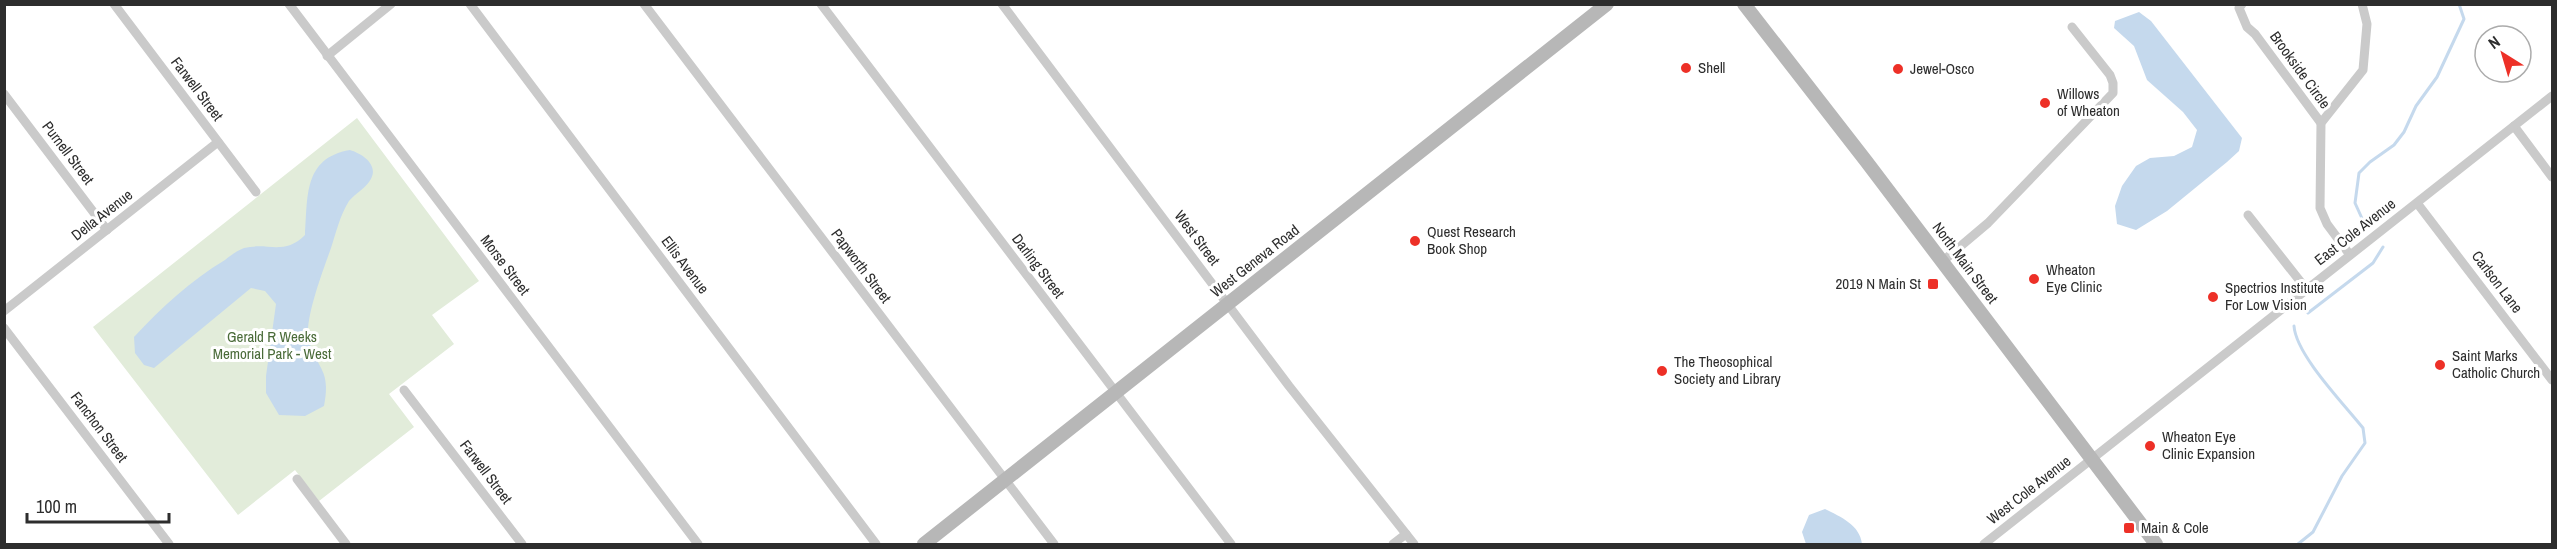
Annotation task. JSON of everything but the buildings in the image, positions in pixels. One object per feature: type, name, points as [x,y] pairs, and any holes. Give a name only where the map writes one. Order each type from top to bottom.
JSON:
[{"type":"main road","name":"West Geneva Road","points":[[924,544],[1607,4]]},
{"type":"main road","name":"North Main Street","points":[[1744,4],[2156,544]]},
{"type":"street","name":"Farwell Street","points":[[114,4],[256,192]]},
{"type":"street","name":"Morse Street","points":[[289,4],[698,544]]},
{"type":"street","points":[[327,56],[391,4]]},
{"type":"street","name":"Ellis Avenue","points":[[470,4],[876,544]]},
{"type":"street","name":"Papworth Street","points":[[644,4],[1054,544]]},
{"type":"street","name":"Darling Street","points":[[821,4],[1231,544]]},
{"type":"street","name":"West Street","points":[[1002,4],[1289,386],[1414,544]]},
{"type":"street","name":"Brookside Circle","points":[[2242,4],[2239,8],[2247,27],[2255,34],[2321,123],[2320,208],[2326,224],[2350,255]]},
{"type":"street","name":"Brookside Circle","points":[[2321,123],[2363,70],[2367,24],[2362,4]]},
{"type":"street","points":[[1942,261],[1988,224],[2113,93],[2110,75],[2072,27]]},
{"type":"street","name":"Purnell Street","points":[[4,94],[107,230]]},
{"type":"street","name":"East Cole Avenue","points":[[2092,459],[2553,96]]},
{"type":"street","points":[[2514,126],[2553,177]]},
{"type":"street","name":"Della Avenue","points":[[4,311],[218,142]]},
{"type":"street","name":"Carlson Lane","points":[[2417,203],[2553,380]]},
{"type":"street","points":[[2248,214],[2307,290]]},
{"type":"street","name":"Fanchon Street","points":[[4,328],[169,544]]},
{"type":"street","name":"Farwell Street","points":[[404,390],[522,544]]},
{"type":"street","name":"West Cole Avenue","points":[[1984,544],[2092,459]]},
{"type":"street","points":[[297,480],[346,544]]},
{"type":"street","points":[[1393,544],[1406,534]]},
{"type":"green space","name":"Gerald R Weeks Memorial Park - West","points":[[357,118],[479,281],[432,315],[454,344],[389,394],[414,427],[319,501],[295,470],[238,515],[93,327]]},
{"type":"water","points":[[2139,12],[2151,21],[2242,138],[2239,151],[2227,162],[2167,211],[2136,230],[2117,224],[2115,206],[2122,186],[2136,166],[2150,158],[2174,156],[2192,147],[2197,130],[2183,112],[2147,80],[2134,46],[2114,28],[2115,21]]},
{"type":"water","points":[[350,150],[365,158],[373,171],[369,182],[349,201],[343,212],[311,308],[309,341],[325,377],[324,406],[305,416],[279,415],[266,393],[266,376],[276,304],[265,291],[251,288],[154,368],[144,365],[135,353],[134,337],[188,286],[239,250],[253,247],[283,247],[305,235],[308,194],[316,170],[335,154]]},
{"type":"water","points":[[1825,509],[1854,527],[1862,544],[1806,544],[1802,532],[1809,515]]},
{"type":"waterway","points":[[2365,225],[2355,203],[2359,173],[2394,145],[2404,132],[2416,106],[2437,77],[2464,19],[2459,4]]},
{"type":"waterway","points":[[2308,313],[2373,263],[2383,247]]},
{"type":"waterway","points":[[2294,326],[2297,338],[2312,365],[2363,428],[2365,443],[2342,476],[2313,532],[2298,544]]},
{"type":"place","name":"Shell","points":[[1686,68]]},
{"type":"place","name":"Jewel-Osco","points":[[1898,69]]},
{"type":"place","name":"Willows of Wheaton","points":[[2045,103]]},
{"type":"place","name":"Quest Research Book Shop","points":[[1415,241]]},
{"type":"place","name":"Wheaton Eye Clinic","points":[[2034,279]]},
{"type":"place","name":"2019 N Main St","points":[[1933,284]]},
{"type":"place","name":"Spectrios Institute For Low Vision","points":[[2213,297]]},
{"type":"place","name":"Saint Marks Catholic Church","points":[[2440,365]]},
{"type":"place","name":"The Theosophical Society and Library","points":[[1662,371]]},
{"type":"place","name":"Wheaton Eye Clinic Expansion","points":[[2150,446]]},
{"type":"place","name":"Main & Cole","points":[[2129,528]]}]
